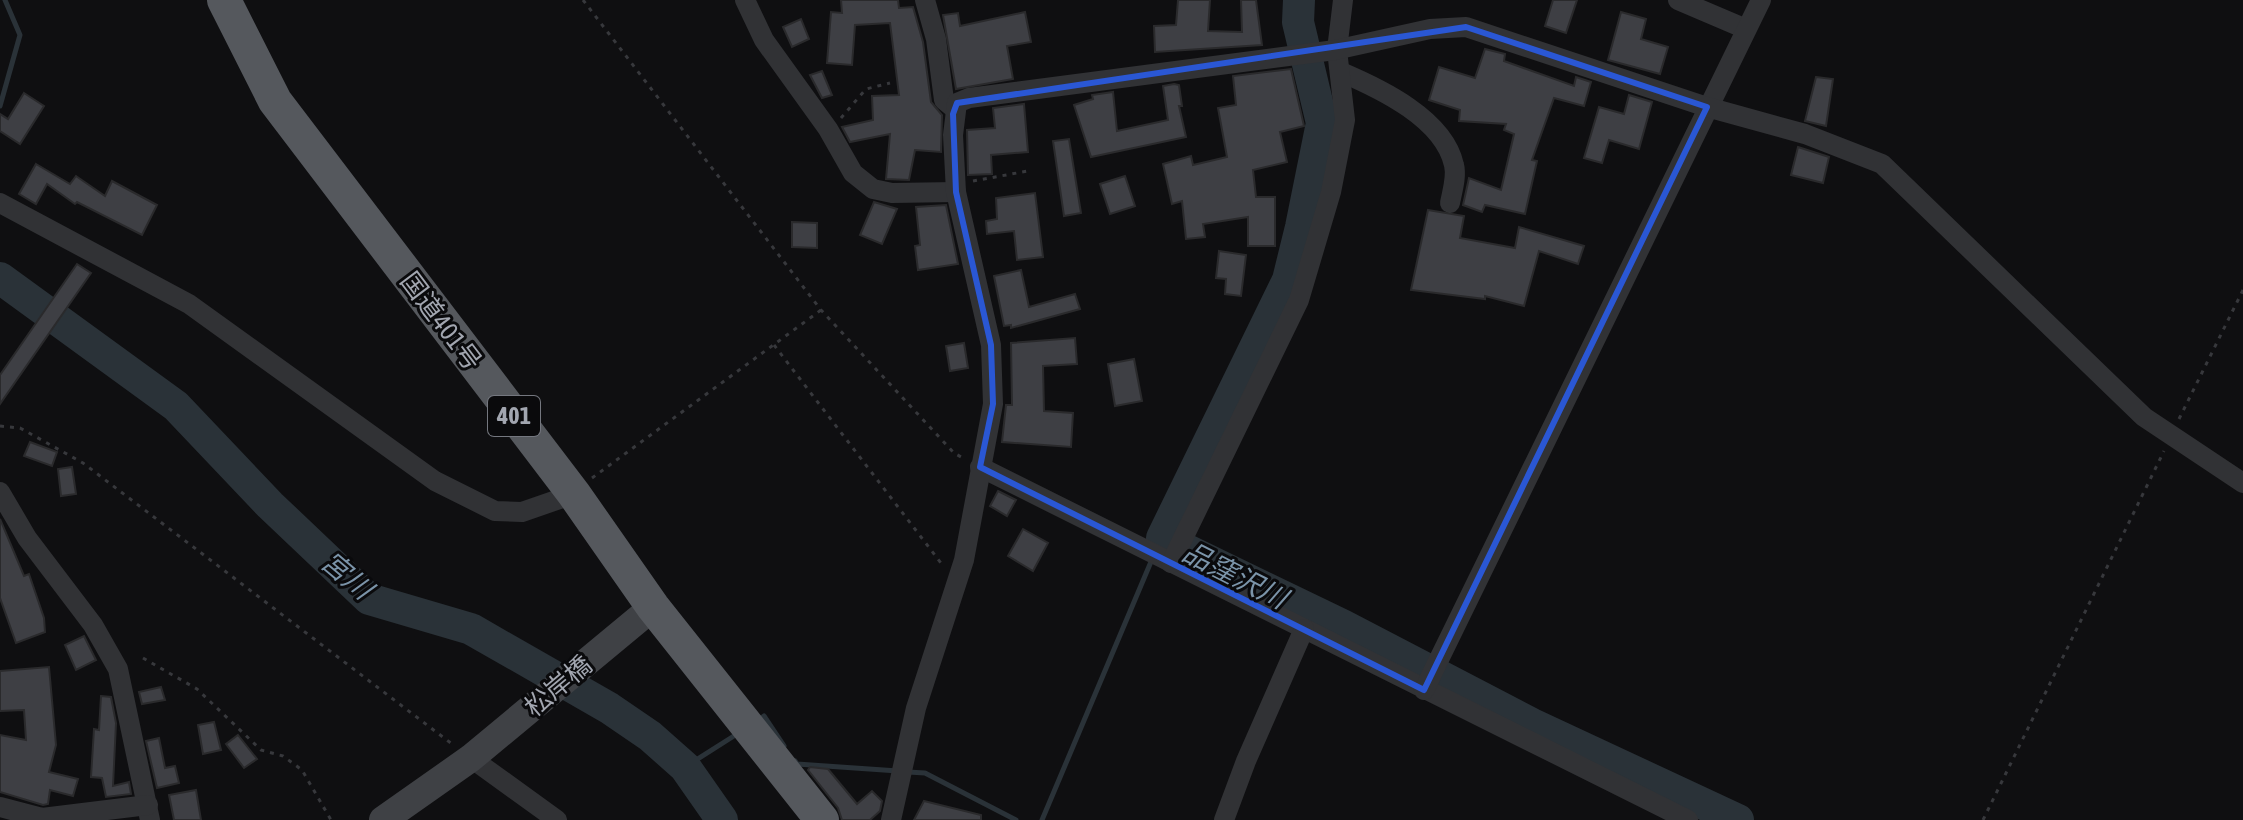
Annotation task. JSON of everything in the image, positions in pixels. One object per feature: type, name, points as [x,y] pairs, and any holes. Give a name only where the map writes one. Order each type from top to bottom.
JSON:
[{"type":"highway","name":"国道401号","points":[[224,0],[275,101],[582,487],[645,614],[822,820]]},
{"type":"main road","name":"松岸橋","points":[[383,820],[475,754],[645,614]]},
{"type":"street","points":[[745,0],[764,40],[828,129],[853,173],[873,189],[932,195],[956,187]]},
{"type":"street","points":[[925,0],[936,39],[944,100],[955,109]]},
{"type":"street","points":[[1171,563],[1299,300],[1331,192],[1345,120],[1337,50],[1343,0]]},
{"type":"street","points":[[1678,0],[1746,29]]},
{"type":"street","points":[[1424,690],[1761,0]]},
{"type":"street","points":[[891,820],[916,708],[958,577],[993,404],[991,345],[956,187],[955,109],[957,103],[992,93],[1337,50],[1430,29],[1466,27],[1707,107],[1805,134],[1882,164],[2037,318],[2144,417],[2243,483]]},
{"type":"street","points":[[1341,72],[1409,110],[1436,130],[1454,165],[1450,203]]},
{"type":"street","points":[[0,203],[189,304],[435,481],[495,511],[522,512],[582,487]]},
{"type":"street","points":[[980,467],[1688,820]]},
{"type":"street","points":[[0,492],[27,538],[93,625],[118,669],[149,813],[42,818],[0,807]]},
{"type":"street","points":[[1224,820],[1304,629]]},
{"type":"street","points":[[475,754],[557,820]]},
{"type":"path","points":[[583,0],[821,310],[954,453],[980,467]]},
{"type":"path","points":[[828,129],[866,89],[890,83]]},
{"type":"path","points":[[956,187],[1028,171]]},
{"type":"path","points":[[1983,820],[2243,290]]},
{"type":"path","points":[[582,487],[821,310]]},
{"type":"path","points":[[774,345],[937,563],[958,577]]},
{"type":"path","points":[[0,426],[20,428],[83,463],[475,754]]},
{"type":"path","points":[[143,658],[197,689],[261,750],[283,756],[302,770],[331,820]]},
{"type":"highlighted area","points":[[1466,27],[1707,107],[1424,690],[980,467],[993,404],[991,345],[956,192],[953,114],[957,103]]},
{"type":"building","points":[[841,0],[898,0],[899,8],[913,7],[923,42],[931,102],[942,115],[941,152],[915,150],[909,180],[886,179],[890,134],[850,142],[842,127],[873,120],[872,96],[899,95],[890,23],[855,25],[852,65],[827,63],[831,12],[842,13]]},
{"type":"building","points":[[1178,0],[1210,0],[1208,31],[1242,32],[1241,0],[1256,0],[1262,45],[1155,52],[1154,26],[1176,25]]},
{"type":"building","points":[[1553,0],[1577,0],[1566,33],[1545,26]]},
{"type":"building","points":[[1025,12],[1031,42],[1007,46],[1013,79],[956,89],[943,15],[958,13],[960,26]]},
{"type":"building","points":[[1621,12],[1646,19],[1641,39],[1668,47],[1660,74],[1608,60]]},
{"type":"building","points":[[801,19],[809,39],[792,47],[783,27]]},
{"type":"building","points":[[1485,49],[1505,54],[1504,61],[1574,86],[1576,77],[1591,82],[1584,106],[1554,98],[1532,160],[1537,161],[1525,214],[1485,205],[1482,212],[1463,205],[1469,178],[1501,190],[1514,134],[1504,130],[1506,124],[1459,121],[1460,110],[1429,100],[1439,67],[1475,78]]},
{"type":"building","points":[[1291,69],[1304,126],[1280,132],[1287,162],[1253,170],[1256,197],[1275,197],[1275,246],[1248,246],[1248,217],[1203,224],[1205,237],[1186,239],[1182,201],[1172,204],[1163,164],[1191,156],[1193,165],[1227,157],[1218,108],[1236,105],[1233,76]]},
{"type":"building","points":[[822,71],[832,95],[822,98],[810,75]]},
{"type":"building","points":[[1816,77],[1833,79],[1826,126],[1805,121]]},
{"type":"building","points":[[1179,85],[1182,106],[1179,106],[1186,137],[1091,157],[1074,105],[1093,99],[1092,95],[1113,92],[1117,131],[1168,120],[1163,86]]},
{"type":"building","points":[[24,93],[44,106],[20,144],[0,131],[0,114],[8,119]]},
{"type":"building","points":[[1629,95],[1652,102],[1639,149],[1609,140],[1602,163],[1584,158],[1599,107],[1624,114]]},
{"type":"building","points":[[1024,104],[1028,152],[991,155],[992,174],[968,175],[967,130],[995,128],[993,108]]},
{"type":"building","points":[[1069,139],[1081,213],[1064,216],[1053,141]]},
{"type":"building","points":[[1798,147],[1829,157],[1823,183],[1791,175]]},
{"type":"building","points":[[36,164],[70,184],[76,176],[105,196],[112,181],[157,205],[142,235],[77,202],[75,204],[47,184],[36,204],[19,194]]},
{"type":"building","points":[[1125,176],[1135,206],[1110,214],[1100,184]]},
{"type":"building","points":[[1035,193],[1043,257],[1017,260],[1014,231],[987,234],[986,221],[997,219],[996,198]]},
{"type":"building","points":[[874,202],[897,209],[882,244],[860,235]]},
{"type":"building","points":[[946,205],[958,264],[918,270],[915,246],[920,245],[916,207]]},
{"type":"building","points":[[1428,210],[1464,216],[1460,238],[1515,248],[1519,227],[1584,246],[1578,264],[1539,251],[1524,306],[1485,296],[1485,299],[1411,290]]},
{"type":"building","points":[[792,222],[817,223],[817,248],[792,247]]},
{"type":"building","points":[[1219,251],[1246,255],[1241,296],[1225,294],[1226,279],[1216,278]]},
{"type":"building","points":[[77,264],[91,273],[0,404],[0,375]]},
{"type":"building","points":[[1021,270],[1029,307],[1075,294],[1080,309],[1011,328],[1011,325],[1004,326],[994,276]]},
{"type":"building","points":[[1075,338],[1077,364],[1043,366],[1044,411],[1073,413],[1071,447],[1002,442],[1006,405],[1012,405],[1011,343]]},
{"type":"building","points":[[964,343],[968,368],[950,371],[946,346]]},
{"type":"building","points":[[1134,359],[1142,401],[1115,406],[1108,364]]},
{"type":"building","points":[[30,442],[57,452],[52,466],[24,456]]},
{"type":"building","points":[[72,467],[76,494],[61,496],[58,469]]},
{"type":"building","points":[[998,491],[1016,500],[1007,516],[990,506]]},
{"type":"building","points":[[0,519],[24,576],[29,574],[44,618],[45,632],[16,643],[0,598]]},
{"type":"building","points":[[1023,529],[1048,543],[1033,571],[1008,556]]},
{"type":"building","points":[[84,636],[96,660],[76,670],[65,645]]},
{"type":"building","points":[[49,667],[56,745],[49,772],[78,779],[73,796],[50,790],[48,804],[43,805],[0,792],[0,735],[26,740],[24,710],[0,711],[0,671]]},
{"type":"building","points":[[161,687],[165,700],[142,704],[139,692]]},
{"type":"building","points":[[101,696],[111,697],[116,723],[113,786],[129,782],[131,794],[106,797],[102,778],[91,777],[94,729],[99,730]]},
{"type":"building","points":[[214,722],[221,750],[203,754],[198,725]]},
{"type":"building","points":[[238,735],[257,759],[244,768],[226,744]]},
{"type":"building","points":[[159,738],[165,768],[175,766],[179,783],[157,788],[146,741]]},
{"type":"building","points":[[810,767],[828,769],[857,804],[872,791],[882,801],[880,811],[870,820],[842,820],[838,808],[808,770]]},
{"type":"building","points":[[196,790],[201,820],[174,820],[169,795]]},
{"type":"building","points":[[924,801],[981,815],[981,820],[914,820]]},
{"type":"waterway","points":[[0,106],[20,35],[5,0]]},
{"type":"waterway","name":"品窪沢川","points":[[1299,0],[1298,22],[1322,123],[1288,280],[1162,538],[1344,626],[1532,724],[1738,820]]},
{"type":"waterway","name":"宮川","points":[[0,278],[176,406],[270,505],[369,599],[471,629],[609,708],[650,736],[685,767],[722,820]]},
{"type":"waterway","points":[[1042,820],[1153,557]]},
{"type":"waterway","points":[[759,720],[764,716],[784,746]]},
{"type":"waterway","points":[[685,767],[737,734]]},
{"type":"waterway","points":[[795,761],[797,764],[898,771]]},
{"type":"waterway","points":[[908,772],[925,773],[1016,820]]}]
